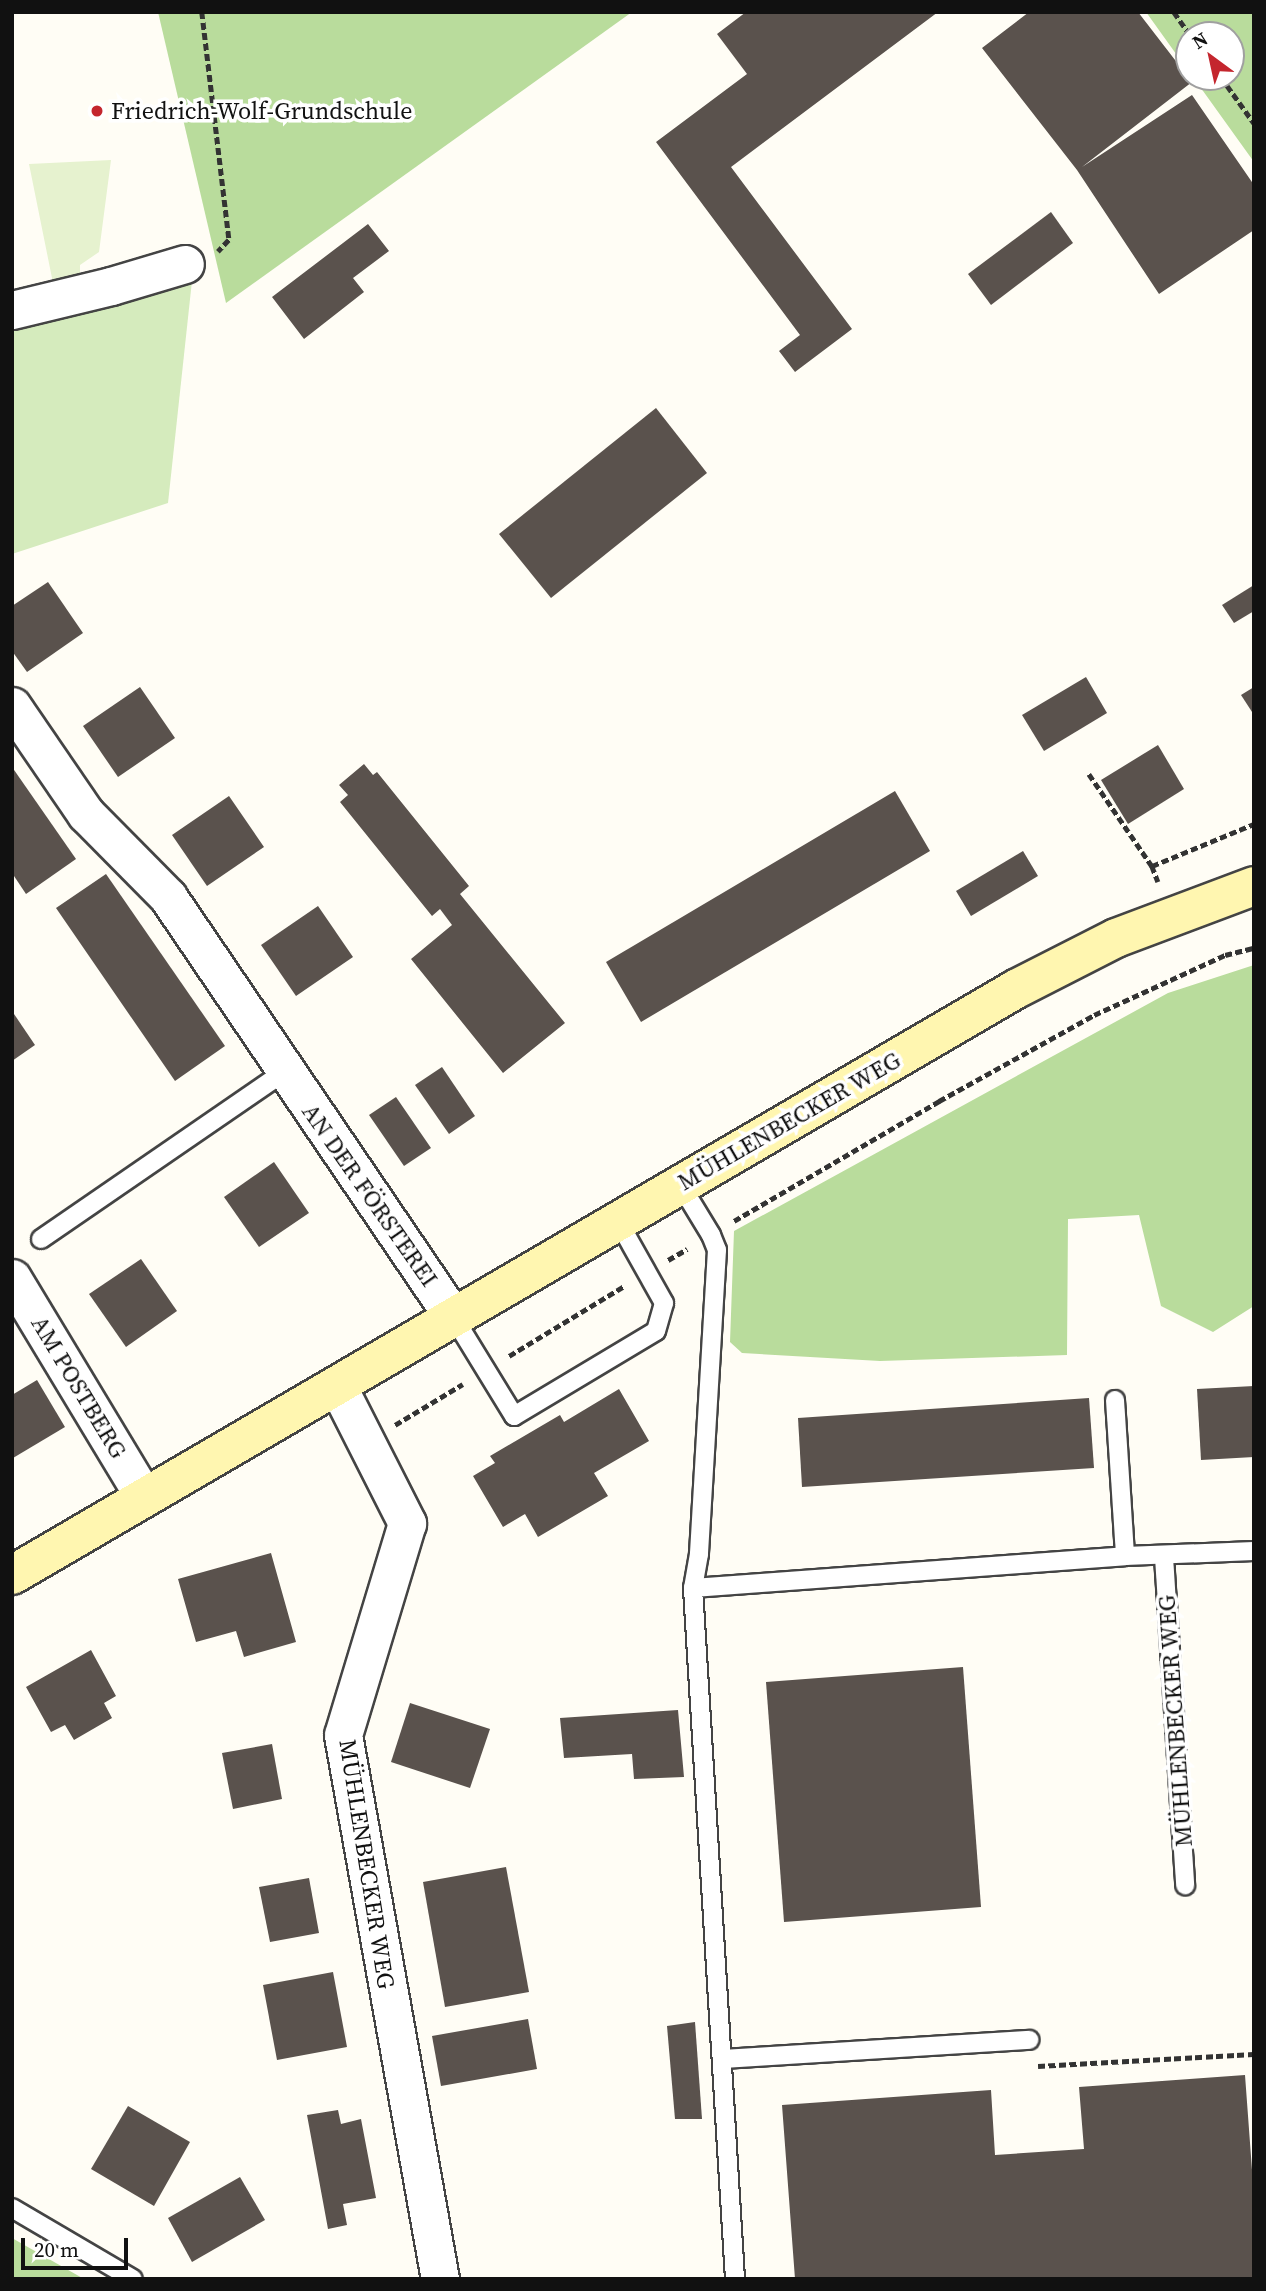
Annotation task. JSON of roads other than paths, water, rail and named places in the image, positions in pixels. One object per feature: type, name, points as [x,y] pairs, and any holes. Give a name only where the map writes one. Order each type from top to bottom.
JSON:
[{"type":"main road","name":"MÜHLENBECKER WEG","points":[[12,1575],[1016,989],[1116,938],[1254,886]]},
{"type":"street","points":[[12,310],[111,286],[185,264]]},
{"type":"street","name":"AN DER FÖRSTEREI","points":[[12,706],[86,814],[168,897],[454,1318]]},
{"type":"street","name":"AM POSTBERG","points":[[12,1278],[144,1497]]},
{"type":"street","name":"MÜHLENBECKER WEG","points":[[338,1387],[407,1522],[342,1735],[440,2279]]},
{"type":"lane","points":[[41,1239],[285,1071]]},
{"type":"lane","points":[[680,1184],[711,1235],[716,1250],[699,1554],[693,1588],[724,2059],[735,2279]]},
{"type":"lane","points":[[454,1318],[514,1416],[656,1331],[664,1303],[618,1221]]},
{"type":"lane","points":[[1115,1400],[1125,1556]]},
{"type":"lane","points":[[693,1588],[1125,1556],[1164,1557],[1254,1551]]},
{"type":"lane","name":"MÜHLENBECKER WEG","points":[[1164,1557],[1185,1885]]},
{"type":"lane","points":[[724,2059],[1028,2040]]},
{"type":"lane","points":[[12,2208],[134,2279]]},
{"type":"place","name":"Friedrich-Wolf-Grundschule","points":[[97,111]]}]
